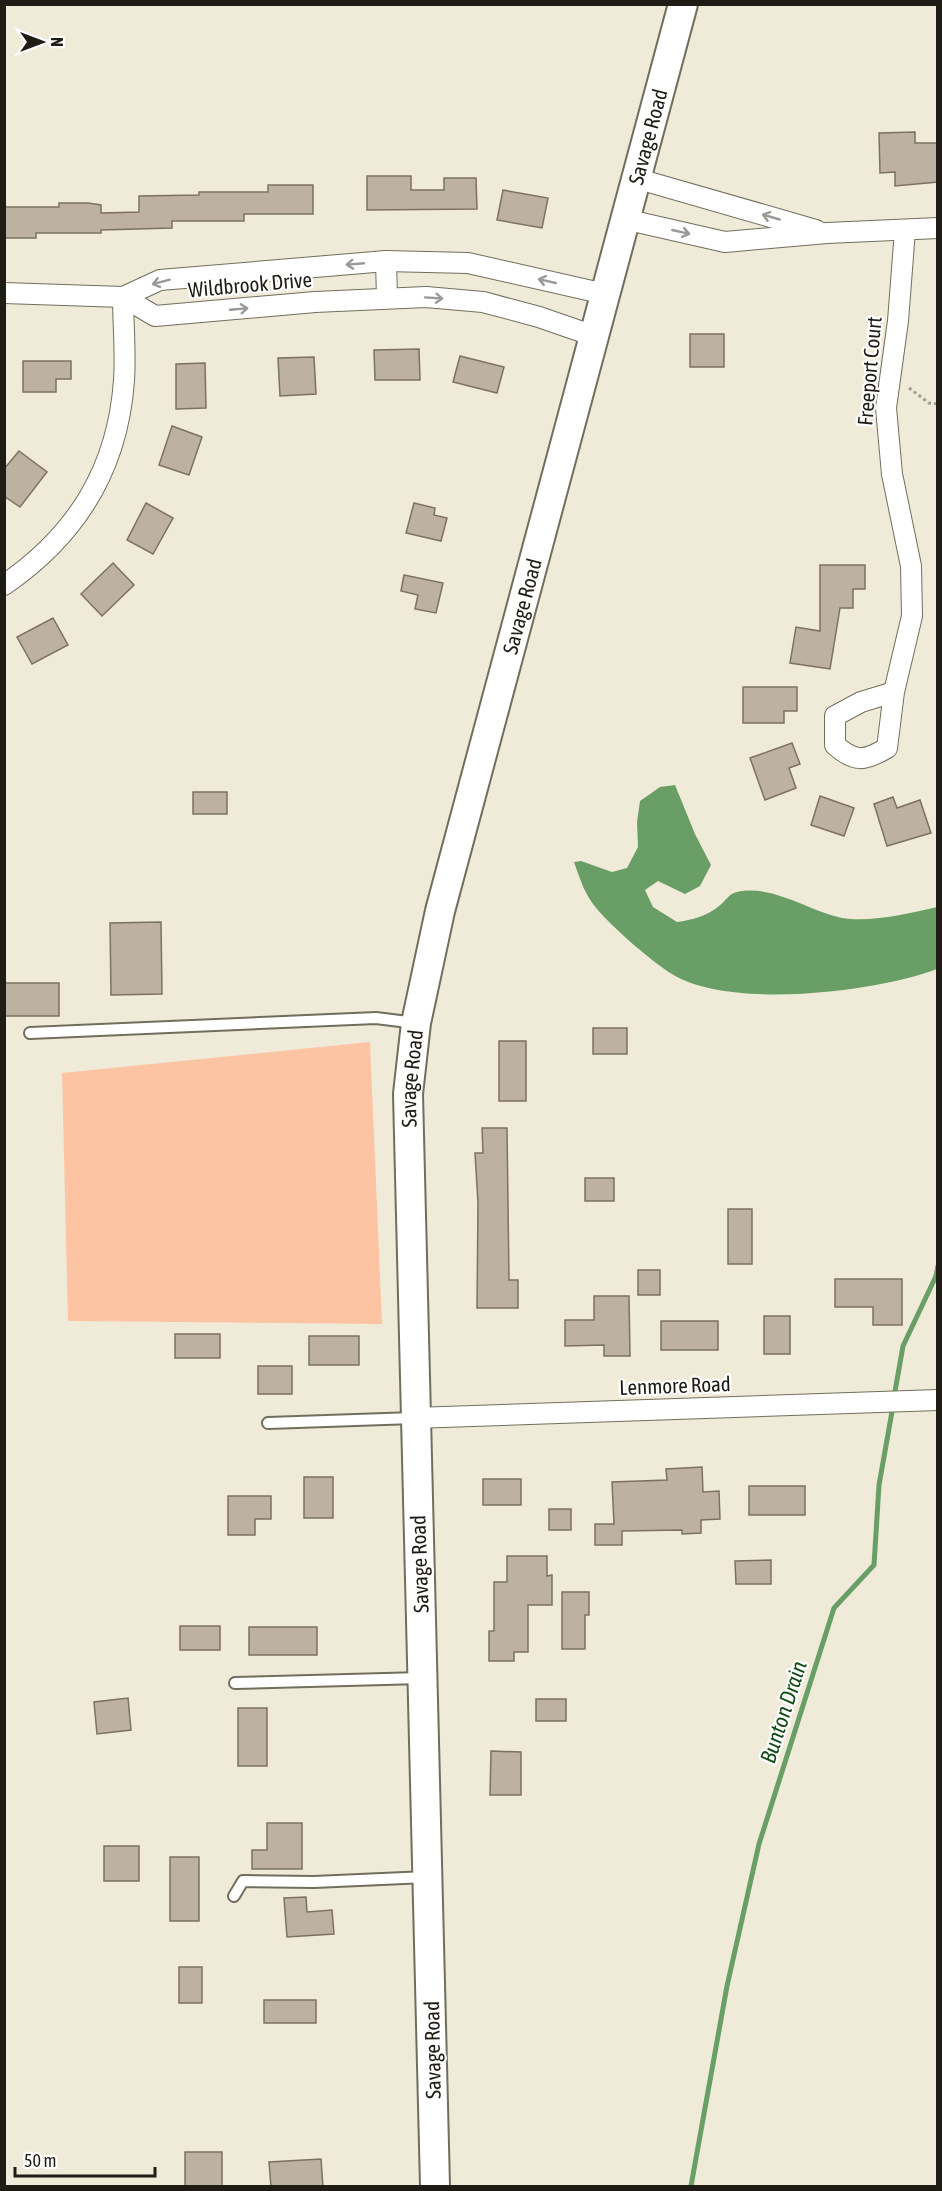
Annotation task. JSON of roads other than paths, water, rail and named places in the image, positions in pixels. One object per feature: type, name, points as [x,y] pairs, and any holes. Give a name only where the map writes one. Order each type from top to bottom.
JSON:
[{"type":"street","name":"Savage Road","points":[[435,2187],[414,1418],[408,1094],[416,1023],[440,910],[683,4]]},
{"type":"street","points":[[635,178],[827,233]]},
{"type":"street","points":[[624,219],[725,242],[827,233],[938,228]]},
{"type":"street","name":"Freeport Court","points":[[894,692],[912,616],[911,566],[892,474],[886,408],[898,321],[905,230]]},
{"type":"street","points":[[386,261],[387,297]]},
{"type":"street","name":"Wildbrook Drive","points":[[4,293],[123,297],[160,280],[386,261],[468,263],[604,294]]},
{"type":"street","points":[[4,585],[33,565],[76,519],[91,495],[112,448],[120,413],[124,377],[123,297]]},
{"type":"street","name":"Wildbrook Drive","points":[[123,297],[155,316],[387,297],[426,297],[483,302],[539,317],[594,336]]},
{"type":"street","name":"Lenmore Road","points":[[414,1418],[938,1400]]},
{"type":"lane","points":[[30,1033],[376,1018],[416,1023]]},
{"type":"lane","points":[[268,1423],[414,1418]]},
{"type":"lane","points":[[235,1683],[422,1678]]},
{"type":"lane","points":[[234,1896],[243,1881],[314,1882],[427,1877]]},
{"type":"waterway","name":"Bunton Drain","points":[[894,1397],[903,1346],[936,1276],[938,1266]]},
{"type":"waterway","name":"Bunton Drain","points":[[691,2186],[727,1986],[759,1844],[834,1608],[874,1565],[879,1485],[893,1406]]}]
